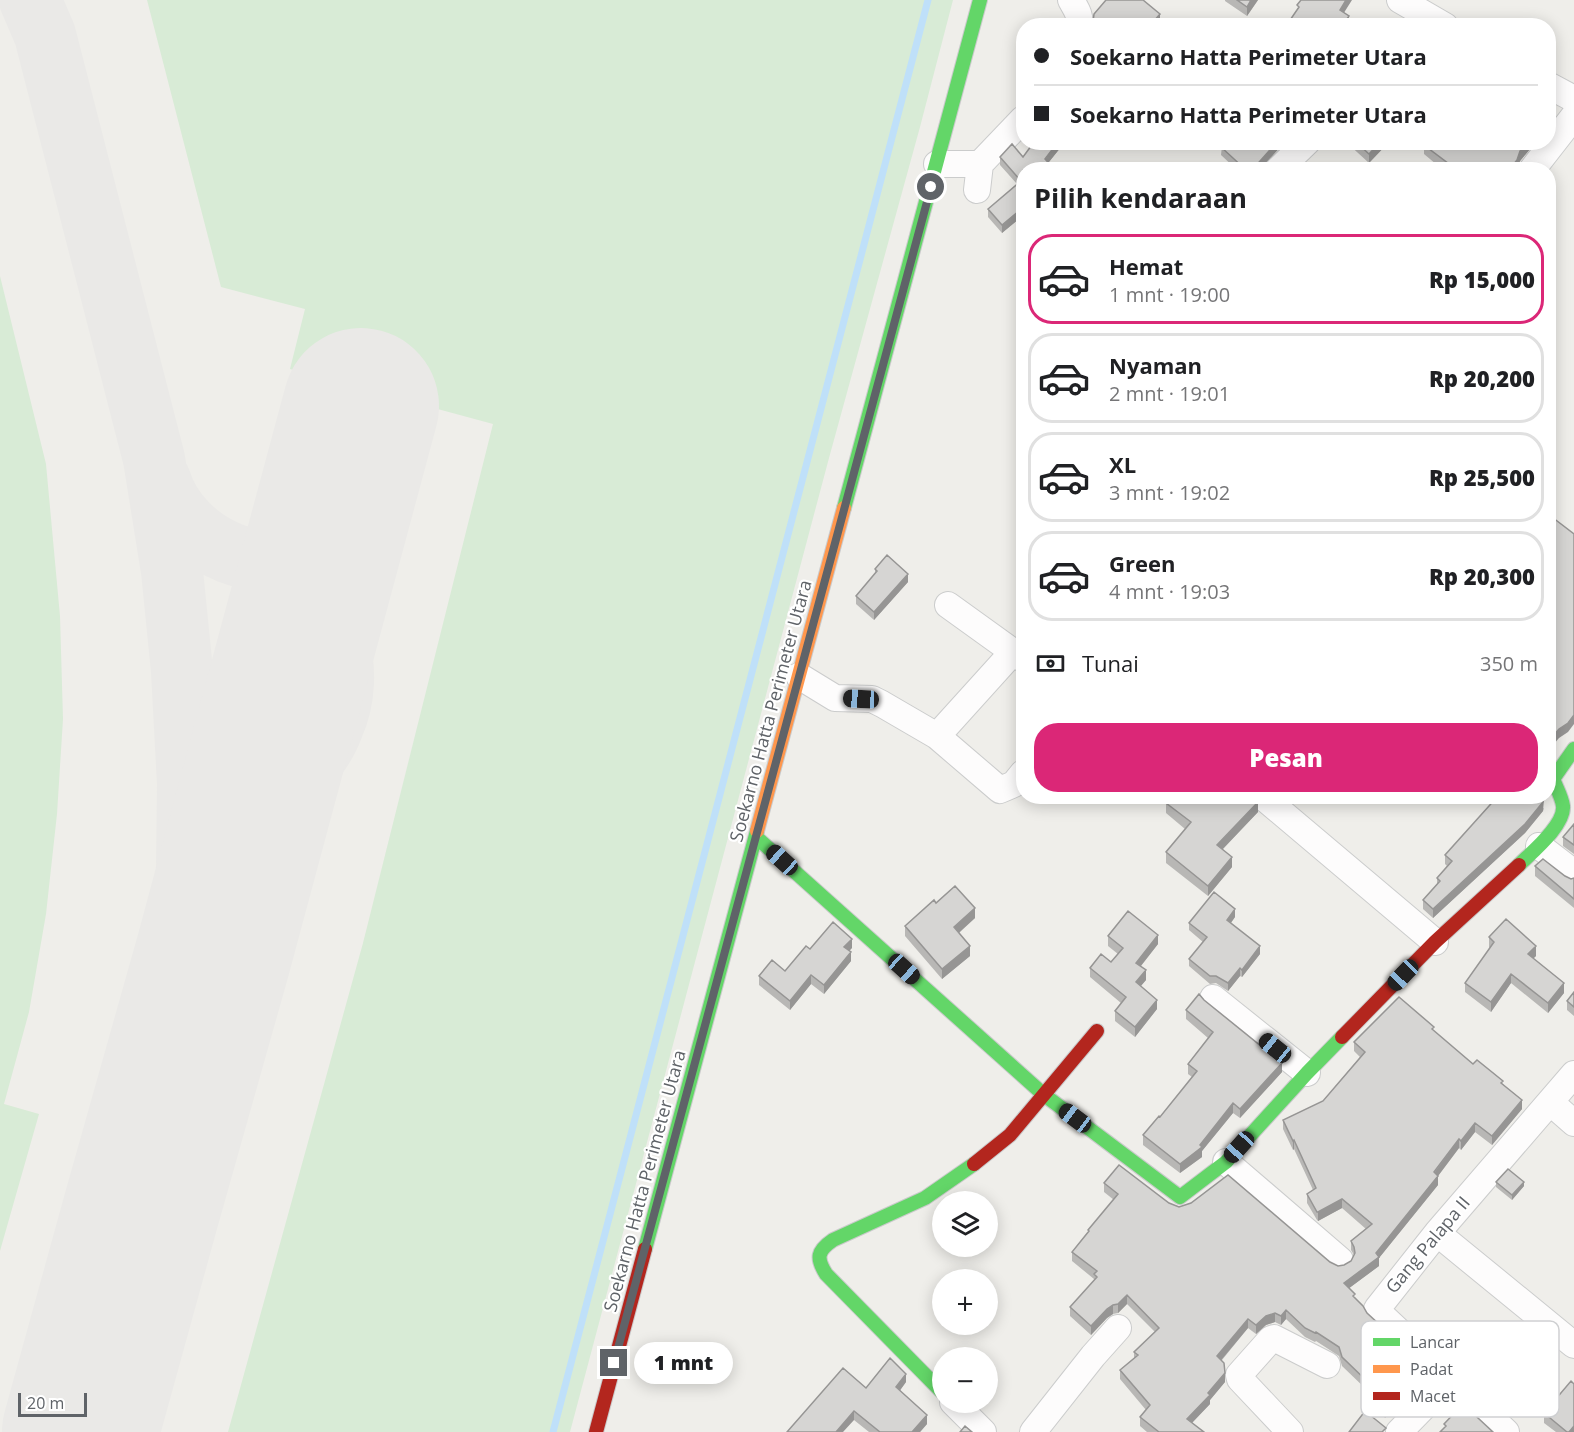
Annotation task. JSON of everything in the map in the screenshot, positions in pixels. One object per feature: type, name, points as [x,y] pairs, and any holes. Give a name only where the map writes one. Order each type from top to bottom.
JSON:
[{"type":"street","name":"Soekarno Hatta Perimeter Utara","points":[[596,1432],[980,0]]},
{"type":"street","points":[[1071,0],[1079,18]]},
{"type":"street","points":[[1400,0],[1428,18]]},
{"type":"street","points":[[1556,89],[1574,99]]},
{"type":"street","points":[[1556,140],[1574,117]]},
{"type":"street","points":[[977,190],[980,164],[1016,126]]},
{"type":"street","points":[[1286,162],[1299,150]]},
{"type":"street","points":[[1538,162],[1548,150]]},
{"type":"street","points":[[937,164],[980,164]]},
{"type":"street","points":[[948,605],[1016,654]]},
{"type":"street","points":[[937,736],[1016,657]]},
{"type":"street","points":[[799,676],[835,698],[872,699],[937,736],[1000,790],[1016,782]]},
{"type":"street","points":[[1556,770],[1574,749]]},
{"type":"street","points":[[756,837],[1043,1094],[1180,1197],[1226,1162],[1307,1073],[1435,942],[1539,846],[1561,819],[1563,806],[1556,790]]},
{"type":"street","points":[[1271,804],[1435,942]]},
{"type":"street","points":[[1539,846],[1574,873]]},
{"type":"street","points":[[1213,998],[1307,1073]]},
{"type":"street","points":[[932,1382],[826,1274],[820,1265],[819,1255],[823,1246],[925,1198],[967,1170],[1010,1135],[1097,1031]]},
{"type":"street","name":"Gang Palapa II","points":[[1388,1321],[1377,1311],[1379,1305],[1437,1233],[1574,1074]]},
{"type":"street","points":[[1550,1102],[1574,1123]]},
{"type":"street","points":[[1226,1162],[1340,1260]]},
{"type":"street","points":[[1437,1233],[1545,1321]]},
{"type":"street","points":[[1033,1432],[1118,1328]]},
{"type":"street","points":[[1559,1333],[1574,1345]]},
{"type":"street","points":[[1290,1432],[1240,1379],[1239,1375],[1274,1338],[1327,1365]]},
{"type":"street","points":[[964,1413],[983,1432]]},
{"type":"street","points":[[1399,1432],[1414,1417]]},
{"type":"street","name":"Gang Palapa II","points":[[1490,1417],[1506,1432]]},
{"type":"green space","points":[[147,0],[953,0],[570,1432],[228,1432],[363,943],[493,424],[290,369],[305,309],[221,287]]},
{"type":"green space","points":[[0,276],[46,464],[60,616],[63,719],[57,814],[46,914],[29,1012],[4,1104],[39,1114],[0,1251]]},
{"type":"building","points":[[1106,0],[1143,0],[1160,14],[1157,18],[1094,18],[1094,14]]},
{"type":"building","points":[[1237,0],[1251,0],[1247,7]]},
{"type":"building","points":[[1301,0],[1346,0],[1340,10],[1349,16],[1348,18],[1291,18],[1299,7],[1297,5]]},
{"type":"building","points":[[1012,144],[1023,157],[1028,150],[1052,150],[1045,159],[1048,162],[1016,162],[1016,175],[1000,157]]},
{"type":"building","points":[[1224,150],[1270,150],[1259,162],[1237,162]]},
{"type":"building","points":[[1431,150],[1521,150],[1515,162],[1446,162]]},
{"type":"building","points":[[1016,185],[1016,213],[1002,225],[988,209]]},
{"type":"building","points":[[1556,520],[1574,534],[1574,715],[1556,733]]},
{"type":"building","points":[[887,555],[908,574],[874,612],[856,596]]},
{"type":"building","points":[[1167,804],[1256,804],[1217,845],[1232,857],[1208,886],[1166,852],[1191,822]]},
{"type":"building","points":[[1491,804],[1541,804],[1525,824],[1433,909],[1423,900],[1440,881],[1437,878],[1452,861],[1445,855]]},
{"type":"building","points":[[1574,824],[1574,845],[1563,837]]},
{"type":"building","points":[[1543,859],[1565,876],[1574,878],[1574,899],[1535,866]]},
{"type":"building","points":[[955,886],[975,908],[954,927],[970,946],[942,969],[905,926],[934,900],[936,903]]},
{"type":"building","points":[[1214,892],[1235,909],[1227,920],[1260,946],[1242,970],[1240,968],[1228,983],[1216,976],[1210,976],[1189,959],[1207,937],[1189,923]]},
{"type":"building","points":[[1128,911],[1158,935],[1136,963],[1146,970],[1136,982],[1157,1000],[1135,1027],[1115,1011],[1126,997],[1090,968],[1101,954],[1111,962],[1123,948],[1108,936]]},
{"type":"building","points":[[1506,919],[1536,946],[1528,954],[1564,983],[1548,1003],[1511,974],[1491,1002],[1465,983],[1494,942],[1489,937]]},
{"type":"building","points":[[833,922],[852,939],[844,947],[851,952],[824,985],[811,975],[790,1001],[759,976],[772,960],[785,971],[806,946],[810,949]]},
{"type":"building","points":[[1574,992],[1574,1007],[1567,1001]]},
{"type":"building","points":[[1199,994],[1282,1063],[1240,1109],[1233,1103],[1200,1145],[1202,1147],[1180,1164],[1143,1135],[1197,1071],[1188,1064],[1213,1032],[1186,1010]]},
{"type":"building","points":[[1399,997],[1473,1064],[1477,1060],[1522,1100],[1492,1136],[1475,1123],[1461,1141],[1459,1139],[1434,1172],[1438,1176],[1376,1253],[1379,1257],[1344,1283],[1376,1321],[1361,1321],[1361,1375],[1342,1357],[1339,1347],[1316,1332],[1305,1328],[1286,1310],[1281,1316],[1275,1313],[1266,1316],[1256,1325],[1248,1319],[1217,1356],[1224,1363],[1225,1373],[1208,1393],[1210,1395],[1187,1419],[1204,1432],[1159,1432],[1140,1417],[1150,1405],[1120,1370],[1138,1355],[1134,1352],[1159,1328],[1127,1295],[1118,1304],[1107,1309],[1091,1326],[1070,1307],[1097,1277],[1094,1274],[1097,1271],[1072,1252],[1118,1194],[1104,1183],[1119,1165],[1169,1203],[1179,1207],[1191,1203],[1228,1175],[1330,1262],[1338,1266],[1344,1265],[1351,1261],[1355,1253],[1351,1241],[1372,1224],[1342,1199],[1317,1212],[1307,1194],[1316,1188],[1283,1120],[1323,1101],[1365,1052],[1354,1042]]},
{"type":"building","points":[[1508,1169],[1524,1182],[1512,1195],[1496,1182]]},
{"type":"building","points":[[890,1358],[906,1374],[896,1387],[927,1415],[912,1432],[880,1432],[854,1411],[836,1432],[787,1432],[843,1368],[866,1388]]},
{"type":"building","points":[[1571,1381],[1574,1384],[1574,1426],[1569,1432],[1549,1417],[1559,1417],[1559,1395]]},
{"type":"building","points":[[1361,1416],[1372,1417],[1386,1428],[1382,1432],[1349,1432]]},
{"type":"building","points":[[1451,1417],[1477,1417],[1493,1432],[1440,1432],[1446,1426],[1444,1424]]},
{"type":"building","points":[[965,1426],[972,1432],[960,1432]]},
{"type":"waterway","points":[[553,1432],[928,0]]},
{"type":"taxiway","points":[[30,0],[45,35],[154,459],[172,571],[182,671],[188,784],[187,868],[179,982],[141,1211]]},
{"type":"taxiway","points":[[160,480],[171,504],[196,533],[230,553],[286,573],[304,586],[330,620],[338,640],[342,662],[343,684],[340,705],[331,731],[313,760],[280,788],[261,809],[249,832],[213,956]]},
{"type":"runway","points":[[80,1432],[213,956],[361,406]]},
{"type":"traffic: fast","points":[[844,508],[980,0]]},
{"type":"traffic: fast","points":[[1556,775],[1574,749]]},
{"type":"traffic: fast","points":[[1519,865],[1547,838],[1559,821],[1563,806],[1556,786]]},
{"type":"traffic: fast","points":[[645,1249],[757,831]]},
{"type":"traffic: fast","points":[[756,837],[1043,1094],[1180,1197],[1226,1162],[1342,1037]]},
{"type":"traffic: fast","points":[[932,1382],[826,1274],[820,1255],[821,1251],[833,1240],[925,1198],[974,1164]]},
{"type":"traffic: slow","points":[[757,831],[844,508]]},
{"type":"traffic: jam","points":[[1342,1037],[1435,942],[1519,865]]},
{"type":"traffic: jam","points":[[974,1164],[1010,1135],[1097,1031]]},
{"type":"traffic: jam","points":[[596,1432],[645,1249]]},
{"type":"route","points":[[614,1363],[931,187]]}]
